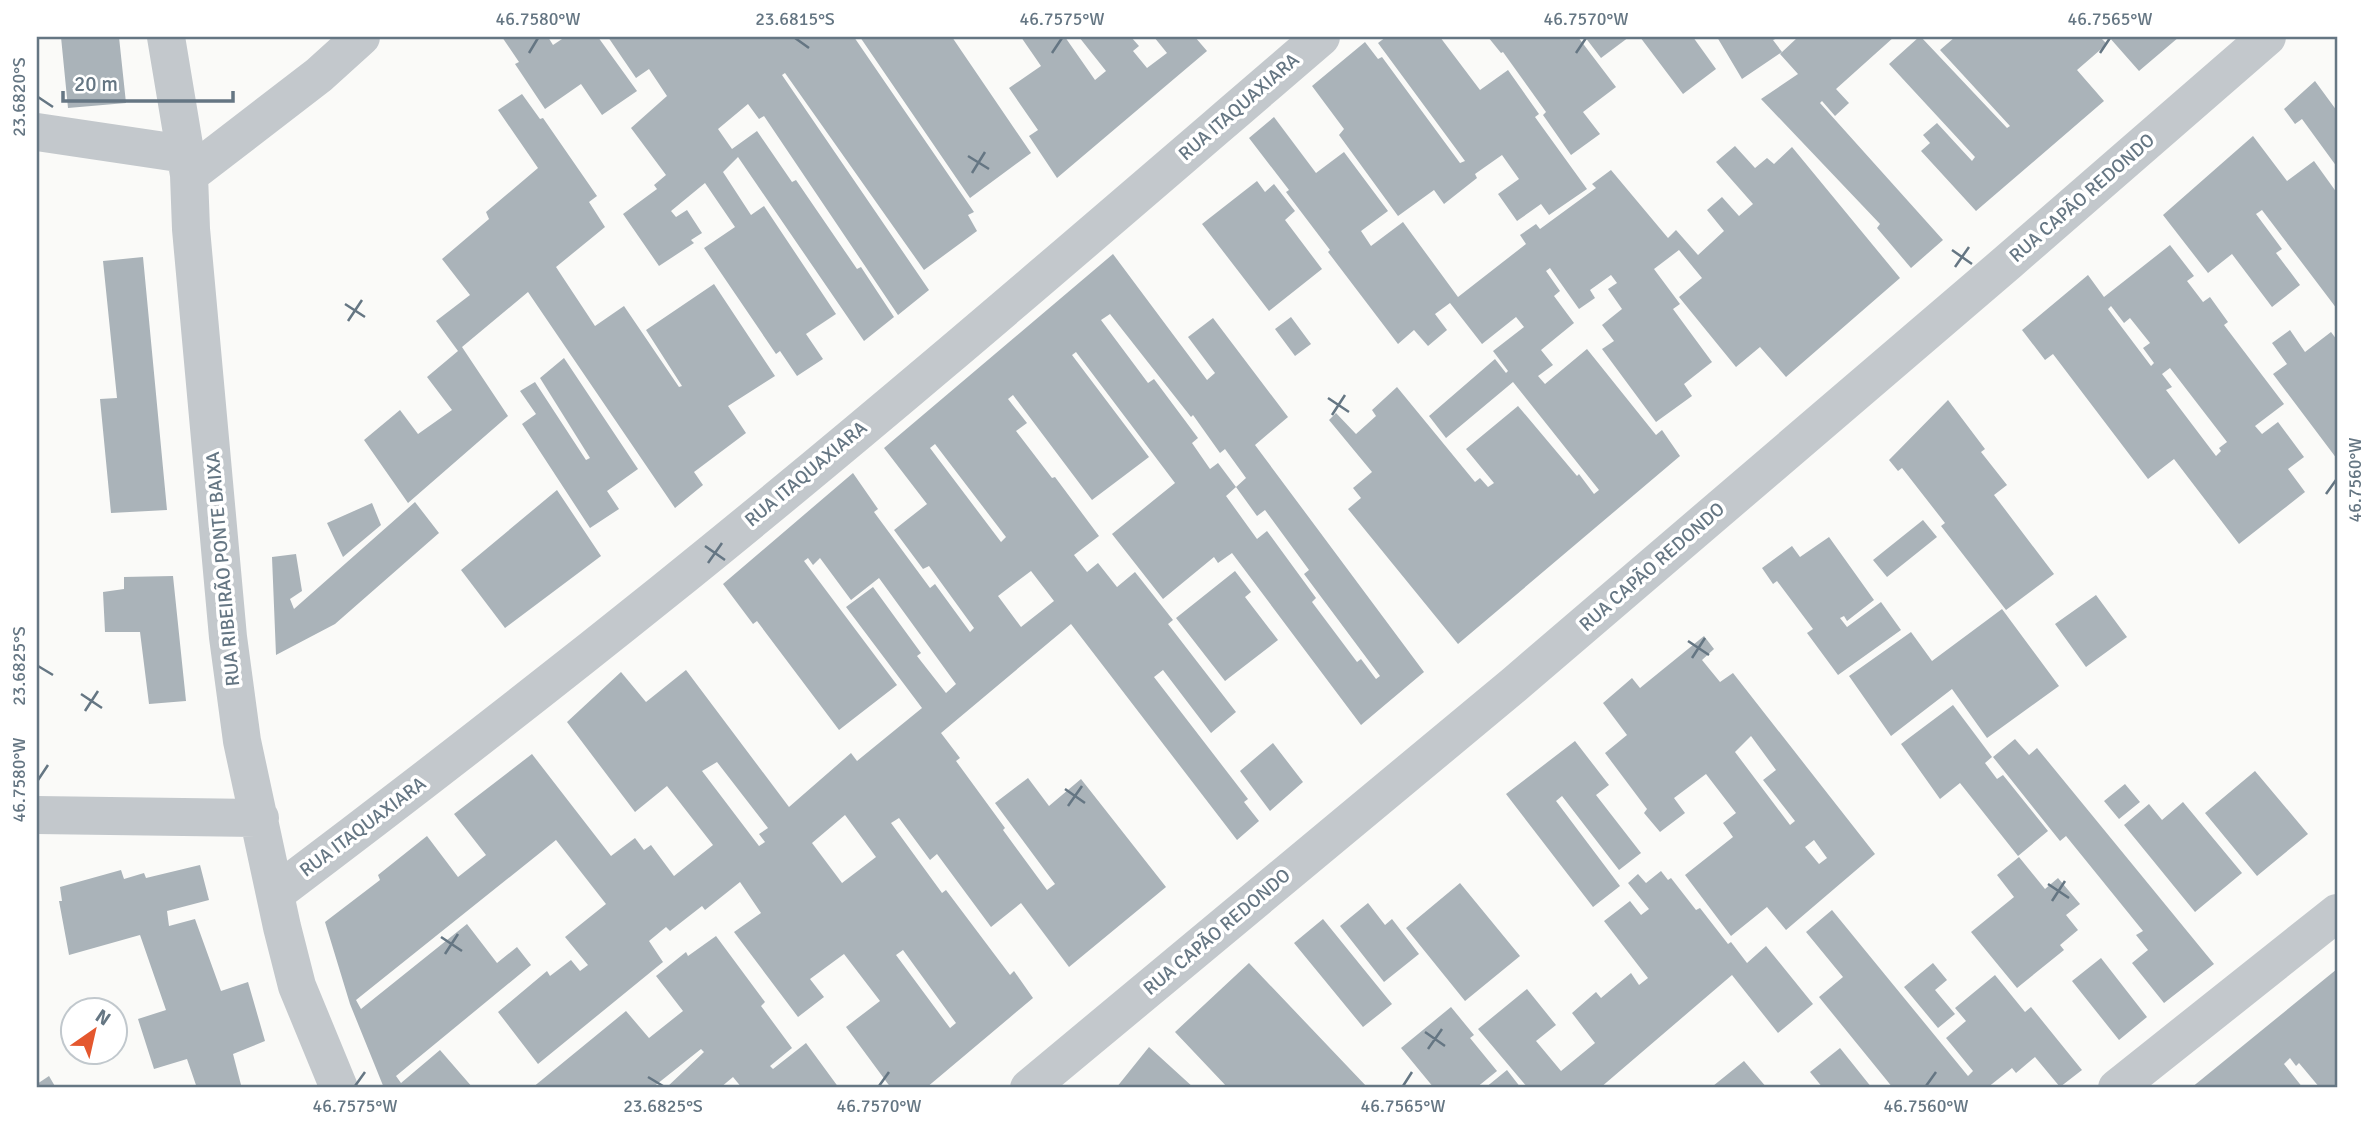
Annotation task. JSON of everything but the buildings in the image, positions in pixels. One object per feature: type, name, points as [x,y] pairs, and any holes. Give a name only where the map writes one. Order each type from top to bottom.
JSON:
[{"type":"street","name":"RUA RIBEIRÃO PONTE BAIXA","points":[[166,37],[187,164],[228,637],[242,741],[282,926],[298,986],[339,1088]]},
{"type":"street","points":[[37,132],[187,164],[319,75],[361,37]]},
{"type":"street","name":"RUA ITAQUAXIARA","points":[[276,893],[404,797],[663,592],[1000,312],[1321,37]]},
{"type":"street","name":"RUA CAPÃO REDONDO","points":[[1029,1088],[1515,684],[2267,37]]},
{"type":"street","points":[[37,815],[260,818]]},
{"type":"street","points":[[2117,1088],[2337,913]]}]
